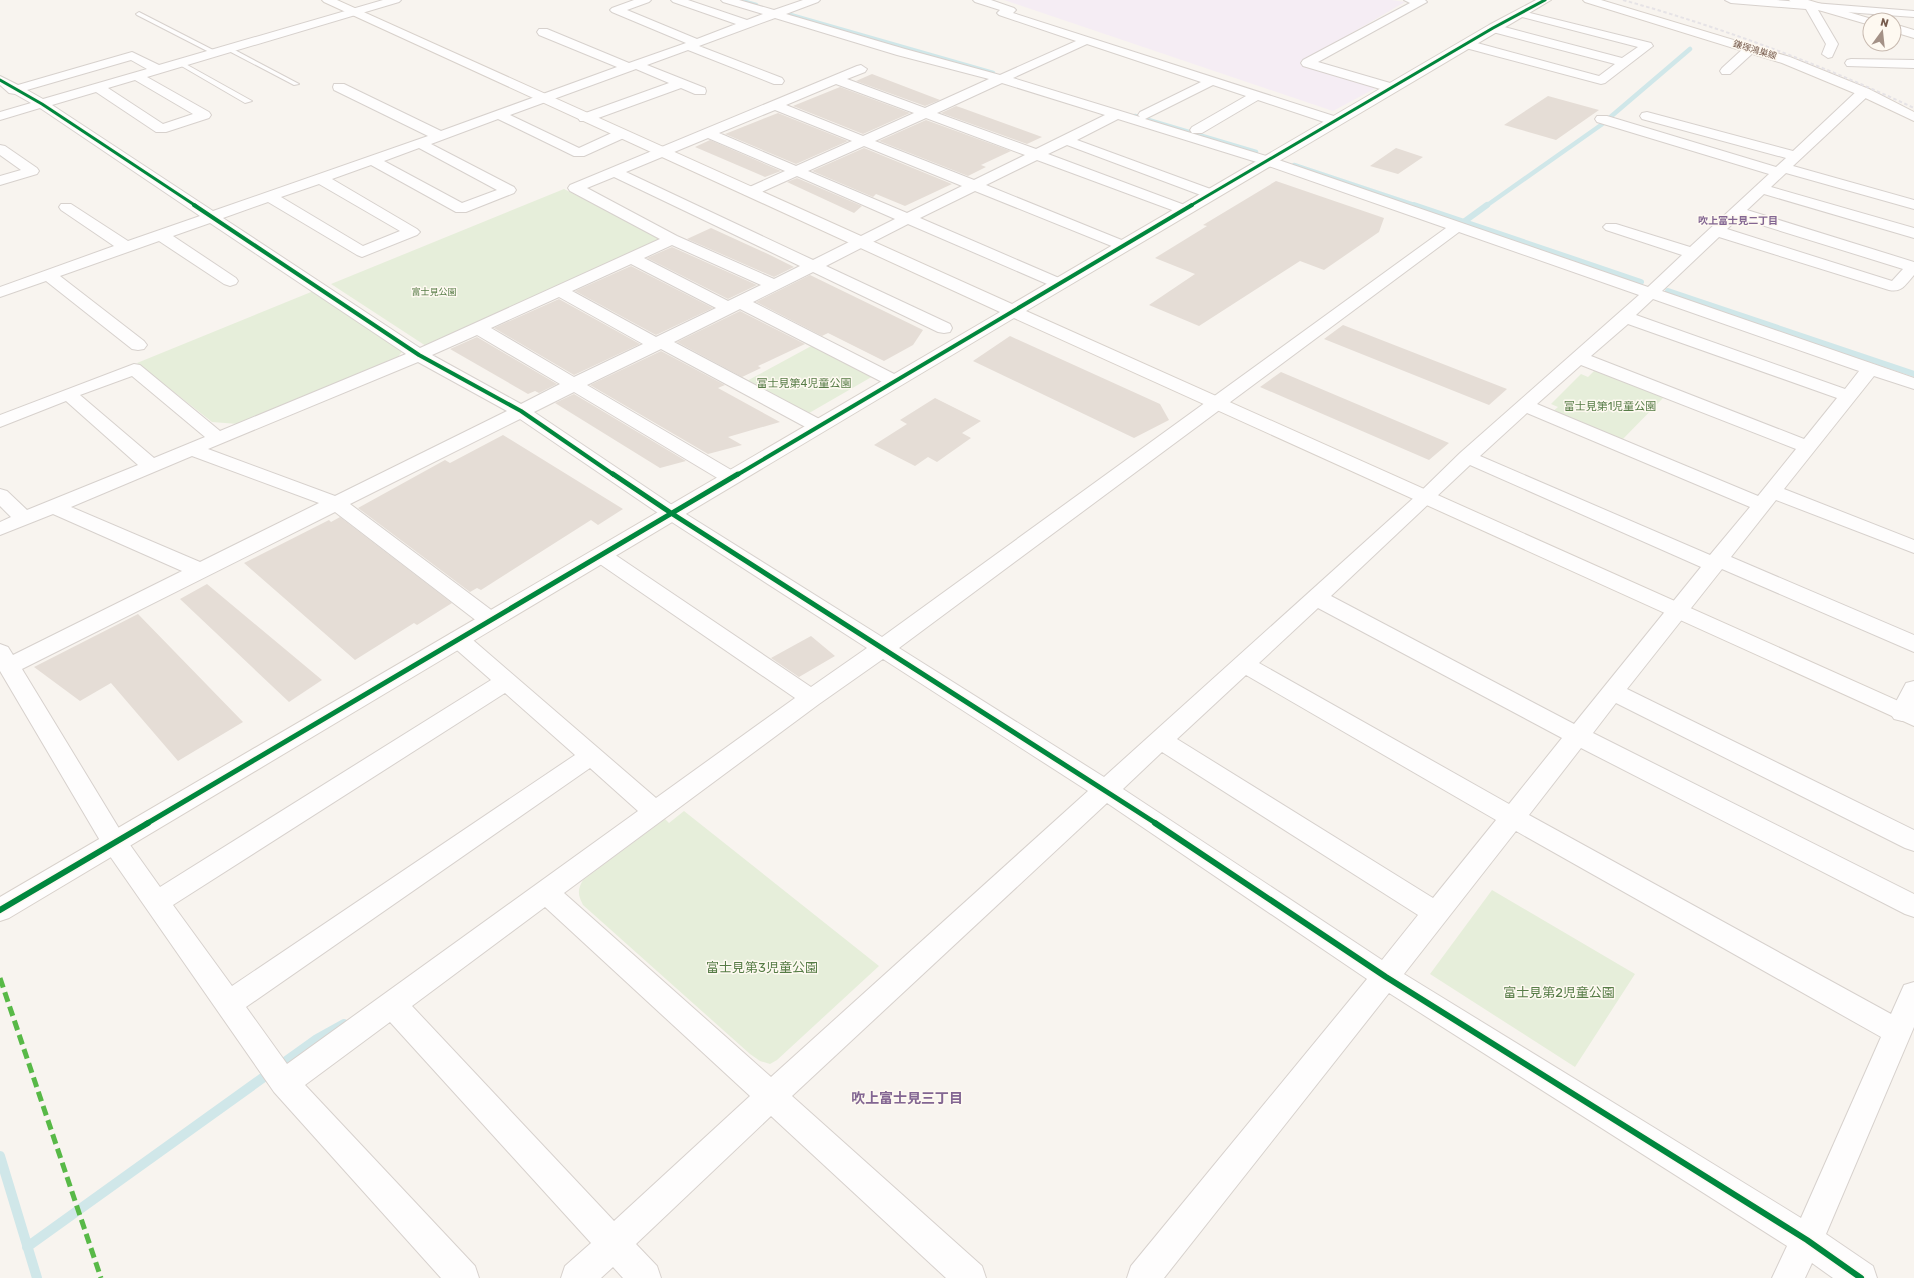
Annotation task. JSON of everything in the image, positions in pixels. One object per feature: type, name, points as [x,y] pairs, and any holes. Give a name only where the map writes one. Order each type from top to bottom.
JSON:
[{"type":"street","points":[[328,0],[1216,404],[1908,715],[1914,689]]},
{"type":"street","points":[[0,116],[395,0]]},
{"type":"street","points":[[645,0],[616,10],[778,81]]},
{"type":"street","points":[[677,0],[746,24]]},
{"type":"street","points":[[727,0],[780,12],[1197,130],[1655,288],[1870,369],[1914,384]]},
{"type":"street","points":[[752,0],[780,12]]},
{"type":"street","points":[[0,292],[440,136],[814,0]]},
{"type":"street","points":[[979,0],[1010,10],[1004,13],[1335,121]]},
{"type":"street","points":[[1392,88],[1307,63],[1421,2],[1410,0]]},
{"type":"street","points":[[0,910],[1211,194],[1493,28],[1522,14],[1545,0]]},
{"type":"street","name":"鎌塚鴻巣線","points":[[1590,0],[1786,60],[1864,92],[1914,117]]},
{"type":"street","points":[[1731,0],[1812,4],[1914,14]]},
{"type":"street","points":[[1795,0],[1862,19]]},
{"type":"street","points":[[1812,4],[1832,44],[1828,54]]},
{"type":"street","points":[[1466,44],[1601,80],[1647,46],[1522,14]]},
{"type":"street","points":[[1493,28],[1625,63]]},
{"type":"street","points":[[1902,30],[1914,34]]},
{"type":"street","points":[[543,32],[700,91]]},
{"type":"street","points":[[750,192],[1087,40]]},
{"type":"street","points":[[1726,71],[1750,48]]},
{"type":"street","points":[[7,85],[132,56],[158,70]]},
{"type":"street","points":[[1851,63],[1914,64]]},
{"type":"street","points":[[774,286],[672,239],[575,188],[861,68]]},
{"type":"street","points":[[97,88],[161,129],[204,115],[136,76]]},
{"type":"street","points":[[1006,77],[1118,114],[1274,157],[1458,226],[1655,288],[1832,341]]},
{"type":"street","points":[[835,79],[928,112],[1185,210]]},
{"type":"street","points":[[1144,115],[1212,80]]},
{"type":"street","points":[[585,118],[681,83]]},
{"type":"street","points":[[7,85],[42,104],[419,355],[521,411],[671,513],[1106,790],[1386,977],[1806,1240],[1861,1278]]},
{"type":"street","points":[[339,87],[440,136]]},
{"type":"street","points":[[577,1278],[614,1245],[770,1097],[1317,598],[1467,457],[1625,317],[1864,92]]},
{"type":"street","points":[[1197,130],[1257,95]]},
{"type":"street","points":[[775,105],[866,140],[974,186],[1124,246]]},
{"type":"street","points":[[498,114],[579,153],[621,134]]},
{"type":"street","points":[[463,1278],[284,1083],[114,842],[4,659],[201,570],[1118,114]]},
{"type":"street","points":[[1647,116],[1796,156]]},
{"type":"street","points":[[1602,119],[1781,170],[1914,205]]},
{"type":"street","points":[[708,133],[1060,284]]},
{"type":"street","points":[[1066,140],[1211,194]]},
{"type":"street","points":[[372,160],[461,209],[509,190],[419,143]]},
{"type":"street","points":[[0,149],[32,172],[0,181]]},
{"type":"street","points":[[615,172],[944,328]]},
{"type":"street","points":[[269,196],[362,252],[412,232],[319,178]]},
{"type":"street","points":[[1761,189],[1914,233]]},
{"type":"street","points":[[66,207],[126,247]]},
{"type":"street","points":[[1716,231],[1895,286],[1913,267],[1737,212]]},
{"type":"street","points":[[284,1083],[810,698],[883,648],[1458,226]]},
{"type":"street","points":[[1611,227],[1693,253]]},
{"type":"street","points":[[161,235],[230,281]]},
{"type":"street","points":[[0,529],[419,355],[672,239]]},
{"type":"street","points":[[632,258],[735,305],[894,382]]},
{"type":"street","points":[[48,275],[138,345]]},
{"type":"street","points":[[560,291],[818,426]]},
{"type":"street","points":[[1625,317],[1848,396]]},
{"type":"street","points":[[478,328],[575,384],[731,478]]},
{"type":"street","points":[[1579,358],[1808,446]]},
{"type":"street","points":[[0,421],[134,369],[219,438]]},
{"type":"street","points":[[1143,1278],[1386,977],[1715,561],[1870,369]]},
{"type":"street","points":[[68,394],[151,466]]},
{"type":"street","points":[[1525,406],[1767,498],[1914,547]]},
{"type":"street","points":[[193,450],[336,503],[490,620]]},
{"type":"street","points":[[1467,457],[1914,644]]},
{"type":"street","points":[[0,495],[25,518]]},
{"type":"street","points":[[54,506],[201,570]]},
{"type":"street","points":[[601,555],[810,698]]},
{"type":"street","points":[[1317,598],[1578,736],[1914,906]]},
{"type":"street","points":[[458,639],[656,811]]},
{"type":"street","points":[[1244,664],[1512,817],[1897,1032]]},
{"type":"street","points":[[157,902],[506,680]]},
{"type":"street","points":[[1612,691],[1914,841]]},
{"type":"street","points":[[1161,740],[1436,913]]},
{"type":"street","points":[[228,1004],[592,755]]},
{"type":"street","points":[[546,892],[970,1278]]},
{"type":"street","points":[[1788,1278],[1913,998]]},
{"type":"street","points":[[392,1004],[644,1278]]},
{"type":"lane","points":[[139,14],[215,53]]},
{"type":"lane","points":[[229,49],[296,84]]},
{"type":"lane","points":[[180,63],[248,101]]},
{"type":"shaded area","points":[[1004,0],[1392,0],[1405,2],[1300,63],[1376,88],[1333,111]]},
{"type":"green space","name":"富士見公園","points":[[564,189],[652,233],[658,239],[426,346],[331,284]]},
{"type":"green space","points":[[316,290],[405,348],[397,358],[238,424],[212,422],[137,363]]},
{"type":"green space","name":"富士見第4児童公園","points":[[815,344],[875,375],[804,416],[743,383]]},
{"type":"green space","name":"富士見第1児童公園","points":[[1595,370],[1664,397],[1621,441],[1552,412],[1558,407],[1551,404],[1581,374],[1588,377]]},
{"type":"green space","name":"富士見第3児童公園","points":[[684,811],[879,966],[777,1060],[770,1064],[760,1061],[750,1054],[583,905],[580,898],[579,890],[583,880],[665,819],[669,823]]},
{"type":"green space","name":"富士見第2児童公園","points":[[1492,890],[1635,974],[1575,1067],[1430,974]]},
{"type":"building","points":[[872,74],[940,100],[925,106],[856,81]]},
{"type":"building","points":[[840,87],[910,113],[863,134],[793,106]]},
{"type":"building","points":[[1548,96],[1599,110],[1556,140],[1504,125]]},
{"type":"building","points":[[956,106],[1042,137],[1027,144],[941,113]]},
{"type":"building","points":[[778,113],[848,141],[796,164],[725,134]]},
{"type":"building","points":[[926,120],[1011,151],[981,165],[986,167],[968,176],[879,141]]},
{"type":"building","points":[[710,140],[781,171],[765,177],[695,147]]},
{"type":"building","points":[[864,148],[952,184],[905,206],[876,194],[873,197],[812,171]]},
{"type":"building","points":[[1396,148],[1423,157],[1398,174],[1370,166]]},
{"type":"building","points":[[797,178],[862,206],[854,213],[787,182]]},
{"type":"building","points":[[1276,181],[1384,218],[1379,232],[1324,270],[1300,261],[1199,326],[1149,305],[1195,274],[1155,258],[1207,226],[1203,225]]},
{"type":"building","points":[[711,228],[794,267],[774,277],[687,239]]},
{"type":"building","points":[[672,247],[757,285],[728,299],[647,258]]},
{"type":"building","points":[[631,266],[713,308],[656,335],[575,291]]},
{"type":"building","points":[[810,275],[923,330],[913,345],[884,361],[828,333],[822,336],[756,302]]},
{"type":"building","points":[[559,299],[640,344],[574,375],[494,328]]},
{"type":"building","points":[[740,311],[805,344],[758,366],[761,368],[742,377],[677,342]]},
{"type":"building","points":[[1343,325],[1507,389],[1489,405],[1324,339]]},
{"type":"building","points":[[1010,336],[1160,404],[1169,420],[1134,438],[973,361]]},
{"type":"building","points":[[477,337],[557,384],[539,393],[535,391],[528,394],[450,349]]},
{"type":"building","points":[[661,351],[725,385],[718,388],[780,422],[728,437],[742,445],[708,454],[590,385]]},
{"type":"building","points":[[1281,372],[1449,443],[1429,460],[1260,387]]},
{"type":"building","points":[[574,394],[686,461],[660,468],[555,403]]},
{"type":"building","points":[[935,398],[981,421],[962,433],[971,438],[937,462],[928,457],[915,466],[874,445],[907,424],[900,420]]},
{"type":"building","points":[[503,435],[623,509],[598,525],[591,520],[481,590],[477,588],[470,592],[358,508],[445,460],[450,463]]},
{"type":"building","points":[[340,517],[452,603],[417,625],[414,623],[355,660],[244,563],[329,520],[331,522]]},
{"type":"building","points":[[207,584],[322,680],[289,702],[180,599]]},
{"type":"building","points":[[138,614],[243,722],[178,761],[111,683],[80,701],[34,667]]},
{"type":"building","points":[[811,636],[835,656],[799,677],[771,658]]},
{"type":"waterway","points":[[739,0],[756,5]]},
{"type":"waterway","points":[[787,14],[993,73]]},
{"type":"waterway","points":[[1486,206],[1601,125],[1690,49]]},
{"type":"waterway","points":[[1135,116],[1256,152]]},
{"type":"waterway","points":[[1294,165],[1414,205]]},
{"type":"waterway","points":[[1414,205],[1464,222]]},
{"type":"waterway","points":[[1464,222],[1487,205]]},
{"type":"waterway","points":[[1454,229],[1464,222]]},
{"type":"waterway","points":[[1464,222],[1641,282]]},
{"type":"waterway","points":[[1668,291],[1914,374]]},
{"type":"waterway","points":[[27,1247],[317,1039],[344,1024]]},
{"type":"waterway","points":[[0,1156],[27,1247]]},
{"type":"waterway","points":[[27,1247],[37,1278]]},
{"type":"railway","points":[[1623,0],[1697,22],[1771,48],[1843,76],[1914,108]]},
{"type":"marked path","points":[[0,978],[101,1278]]},
{"type":"cycle path","points":[[0,910],[1335,121],[1493,28],[1545,0]]},
{"type":"cycle path","points":[[0,80],[42,104],[419,355],[521,411],[671,513],[1106,790],[1386,977],[1807,1240],[1861,1278]]},
{"type":"district","name":"吹上富士見二丁目","points":[[1738,221]]},
{"type":"district","name":"吹上富士見三丁目","points":[[907,1098]]}]
